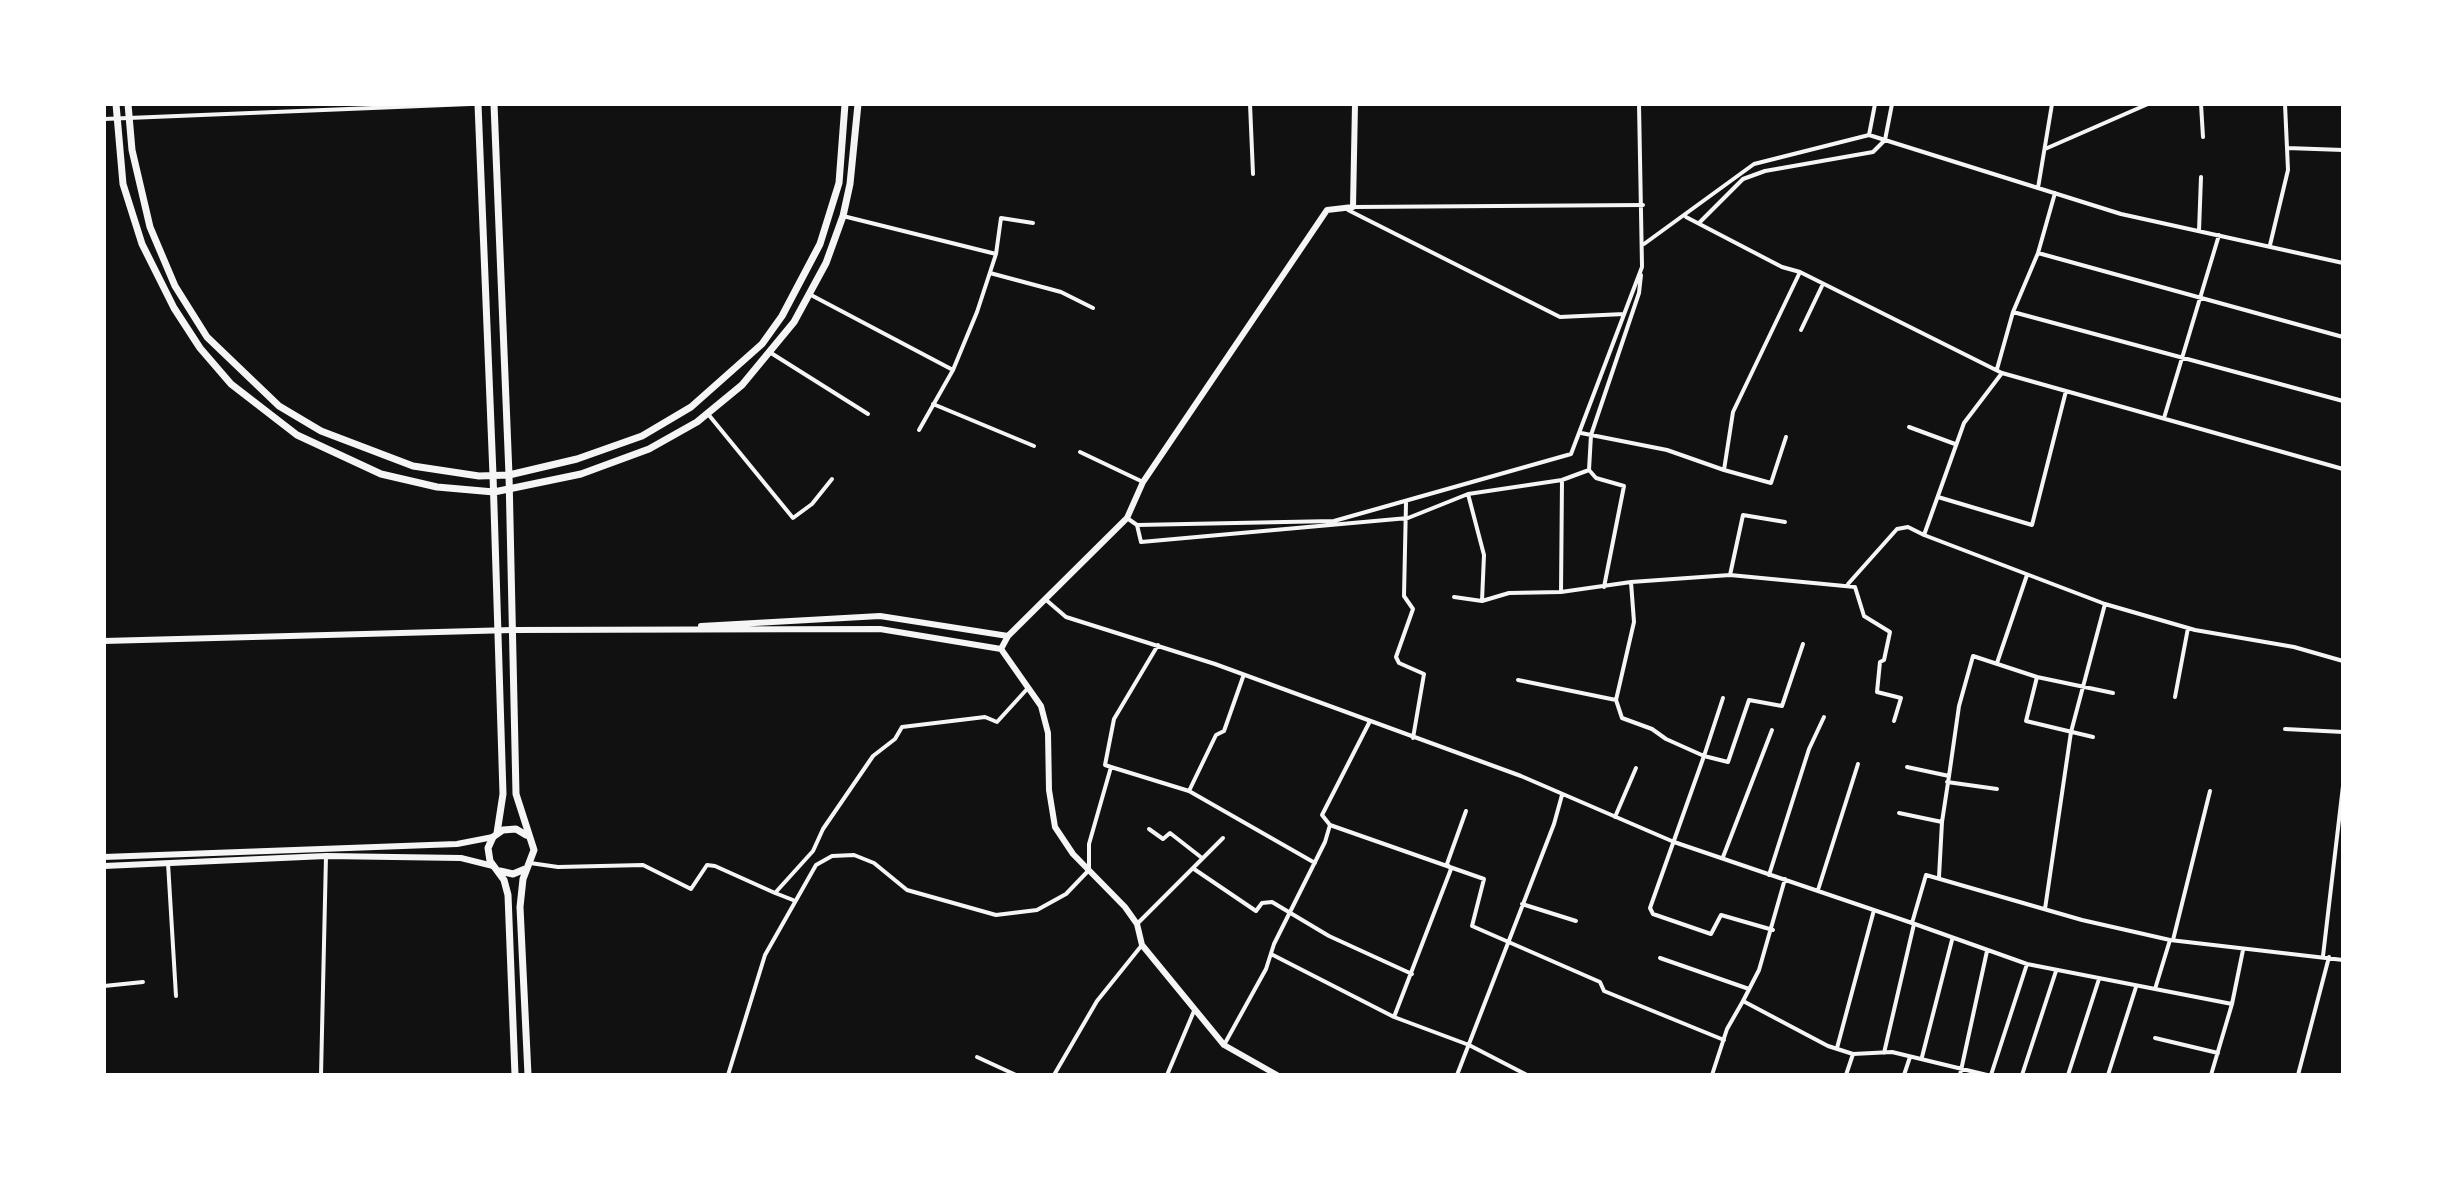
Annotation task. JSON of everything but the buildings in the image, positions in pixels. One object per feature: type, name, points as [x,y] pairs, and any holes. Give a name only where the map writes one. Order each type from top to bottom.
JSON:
[{"type":"main road","points":[[116,104],[123,184],[142,244],[174,308],[200,348],[231,384],[297,435],[370,469],[437,487],[494,492],[581,474],[649,449],[708,414],[742,385],[771,353],[811,295],[843,216],[855,158],[858,104]]},
{"type":"main road","points":[[128,104],[138,187],[175,286],[207,337],[242,374],[279,406],[321,431],[372,453],[455,474],[493,475],[509,475],[577,459],[642,436],[691,407],[732,374],[762,344],[820,244],[839,183],[845,104]]},
{"type":"main road","points":[[478,104],[503,794],[495,835],[488,848],[508,895],[515,1075]]},
{"type":"main road","points":[[494,104],[509,475],[516,794],[534,850],[520,907],[528,1075]]},
{"type":"main road","points":[[495,835],[516,829],[528,837]]},
{"type":"main road","points":[[495,868],[513,874],[529,865]]},
{"type":"street","points":[[104,119],[470,104]]},
{"type":"street","points":[[1250,104],[1253,174]]},
{"type":"street","points":[[1350,208],[1355,104]]},
{"type":"street","points":[[1639,104],[1644,244],[1639,293],[1641,304]]},
{"type":"street","points":[[1869,135],[1875,104]]},
{"type":"street","points":[[1700,222],[1743,179],[1765,171],[1873,152],[1885,140],[1892,104]]},
{"type":"street","points":[[2038,188],[2052,104]]},
{"type":"street","points":[[2045,149],[2148,104]]},
{"type":"street","points":[[2201,104],[2203,137]]},
{"type":"street","points":[[2270,245],[2287,185],[2285,104]]},
{"type":"street","points":[[1644,244],[1754,164],[1869,135],[2121,214],[2343,263]]},
{"type":"street","points":[[2287,148],[2343,150]]},
{"type":"street","points":[[2199,231],[2201,177]]},
{"type":"street","points":[[1924,535],[1964,423],[2000,371],[2013,312],[2038,253],[2055,193]]},
{"type":"street","points":[[1001,649],[1008,636],[1127,518],[1143,482],[1327,210],[1643,205]]},
{"type":"street","points":[[1350,208],[1560,317],[1627,314]]},
{"type":"street","points":[[843,216],[996,254]]},
{"type":"street","points":[[1685,216],[1782,267],[1800,272],[1822,286],[2000,371],[2343,469]]},
{"type":"street","points":[[919,430],[953,370],[996,254],[1001,218],[1033,223]]},
{"type":"street","points":[[2164,418],[2219,235]]},
{"type":"street","points":[[2038,253],[2343,337]]},
{"type":"street","points":[[1604,587],[1624,486],[1596,478],[1589,470],[1591,435],[1642,267]]},
{"type":"street","points":[[1724,470],[1733,412],[1800,272]]},
{"type":"street","points":[[990,273],[1061,292],[1093,308]]},
{"type":"street","points":[[1801,330],[1822,286]]},
{"type":"street","points":[[1127,518],[1137,525],[1334,521],[1571,454],[1627,314],[1639,293]]},
{"type":"street","points":[[811,295],[953,370]]},
{"type":"street","points":[[2013,312],[2343,401]]},
{"type":"street","points":[[771,353],[868,414]]},
{"type":"street","points":[[1938,497],[2032,525],[2066,391]]},
{"type":"street","points":[[932,404],[1034,446]]},
{"type":"street","points":[[708,414],[793,518],[812,504],[832,479]]},
{"type":"street","points":[[1909,427],[1955,444]]},
{"type":"street","points":[[1581,433],[1667,450],[1771,483],[1786,437]]},
{"type":"street","points":[[1080,452],[1143,482]]},
{"type":"street","points":[[1137,525],[1141,542],[1408,518],[1468,494],[1562,480],[1589,470]]},
{"type":"street","points":[[1561,592],[1562,480]]},
{"type":"street","points":[[1468,494],[1484,555],[1482,601]]},
{"type":"street","points":[[1406,503],[1404,596],[1413,609],[1396,657],[1399,663],[1424,674],[1413,738]]},
{"type":"street","points":[[1730,575],[1743,515],[1785,522]]},
{"type":"street","points":[[1848,584],[1897,529],[1908,527],[2105,604],[2188,628],[2294,647],[2343,661]]},
{"type":"street","points":[[1454,597],[1482,601],[1509,593],[1561,592],[1631,582],[1730,575],[1829,586],[1848,584],[1855,587],[1864,616],[1890,632],[1884,660],[1880,662],[1877,692],[1901,698],[1894,721]]},
{"type":"street","points":[[1997,663],[2027,575]]},
{"type":"street","points":[[1631,582],[1634,622],[1616,700],[1622,718],[1652,729],[1666,739],[1704,756],[1728,762],[1749,700],[1782,706],[1803,644]]},
{"type":"street","points":[[1045,599],[1066,617],[1158,645],[1370,722],[1562,795],[1674,842],[1913,923],[1952,940],[2056,971],[2232,1004]]},
{"type":"street","points":[[2045,909],[2071,732],[2105,604]]},
{"type":"street","points":[[681,628],[746,621],[880,616],[1008,636]]},
{"type":"street","points":[[104,641],[498,630],[681,628],[748,632],[880,629],[1001,649],[1041,706],[1048,733],[1049,790],[1055,827],[1073,854],[1125,907],[1137,924],[1142,945],[1224,1045],[1277,1075]]},
{"type":"street","points":[[2175,697],[2188,628]]},
{"type":"street","points":[[1158,645],[1114,719],[1105,765],[1189,791],[1315,863]]},
{"type":"street","points":[[1939,877],[1942,822],[1959,706],[1973,656],[2037,677],[2113,693]]},
{"type":"street","points":[[1189,791],[1216,735],[1224,731],[1243,677]]},
{"type":"street","points":[[2037,677],[2026,721],[2093,737]]},
{"type":"street","points":[[1518,680],[1616,700]]},
{"type":"street","points":[[775,893],[813,851],[823,829],[873,756],[895,739],[902,727],[985,717],[997,722],[1028,688]]},
{"type":"street","points":[[1723,698],[1650,908],[1653,914],[1711,934],[1721,915],[1773,930]]},
{"type":"street","points":[[1769,875],[1809,749],[1824,717]]},
{"type":"street","points":[[1370,722],[1322,815],[1330,825],[1484,879],[1472,926],[1600,982],[1604,991],[1724,1040]]},
{"type":"street","points":[[2285,729],[2343,732]]},
{"type":"street","points":[[1723,857],[1772,730]]},
{"type":"street","points":[[1818,890],[1858,764]]},
{"type":"street","points":[[728,1075],[765,955],[793,900],[816,865],[832,856],[854,855],[874,863],[907,890],[996,915],[1037,910],[1066,894],[1089,870],[1089,844],[1111,767]]},
{"type":"street","points":[[1907,767],[1997,789]]},
{"type":"street","points":[[1615,817],[1636,768]]},
{"type":"street","points":[[2323,956],[2343,786]]},
{"type":"street","points":[[2155,989],[2210,791]]},
{"type":"street","points":[[1457,1075],[1562,795]]},
{"type":"street","points":[[1447,864],[1466,811]]},
{"type":"street","points":[[1899,813],[1942,822]]},
{"type":"street","points":[[1224,1045],[1315,863],[1330,825]]},
{"type":"street","points":[[1149,829],[1163,839],[1170,833],[1202,858]]},
{"type":"street","points":[[104,857],[457,844],[495,835]]},
{"type":"street","points":[[1137,924],[1223,838]]},
{"type":"street","points":[[321,1075],[326,856]]},
{"type":"street","points":[[104,866],[326,856],[461,858],[495,868]]},
{"type":"street","points":[[168,863],[176,996]]},
{"type":"street","points":[[1394,1017],[1451,869],[1447,864]]},
{"type":"street","points":[[529,865],[643,865],[691,889],[707,865],[715,866],[793,900]]},
{"type":"street","points":[[1194,869],[1256,911],[1262,903],[1272,902],[1329,936],[1412,974]]},
{"type":"street","points":[[1884,1053],[1926,875],[2171,940],[2343,960]]},
{"type":"street","points":[[1712,1075],[1724,1040],[1773,930],[1785,879]]},
{"type":"street","points":[[1522,904],[1576,921]]},
{"type":"street","points":[[1837,1048],[1874,910]]},
{"type":"street","points":[[1922,1057],[1952,940]]},
{"type":"street","points":[[1054,1075],[1097,1001],[1142,945]]},
{"type":"street","points":[[2211,1075],[2232,1004],[2243,949]]},
{"type":"street","points":[[1960,1075],[1987,951]]},
{"type":"street","points":[[1271,954],[1394,1017],[1469,1045],[1527,1075]]},
{"type":"street","points":[[2298,1075],[2329,957]]},
{"type":"street","points":[[1660,958],[1749,989]]},
{"type":"street","points":[[1743,1001],[1853,1054],[1922,1057],[1989,1075],[2027,964]]},
{"type":"street","points":[[2022,1075],[2056,971]]},
{"type":"street","points":[[2068,1075],[2099,979]]},
{"type":"street","points":[[104,986],[143,982]]},
{"type":"street","points":[[2108,1075],[2136,987]]},
{"type":"street","points":[[1167,1075],[1195,1011]]},
{"type":"street","points":[[2155,1038],[2218,1053]]},
{"type":"street","points":[[1846,1075],[1853,1054]]},
{"type":"street","points":[[977,1057],[1016,1075]]},
{"type":"street","points":[[1904,1075],[1910,1057]]}]
